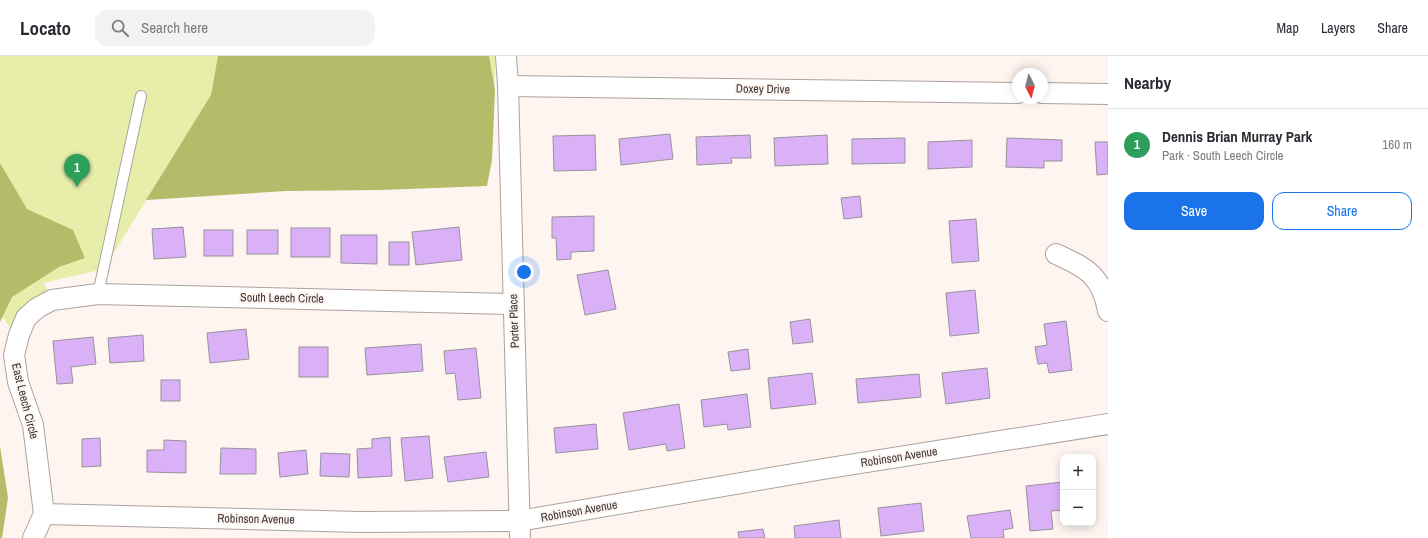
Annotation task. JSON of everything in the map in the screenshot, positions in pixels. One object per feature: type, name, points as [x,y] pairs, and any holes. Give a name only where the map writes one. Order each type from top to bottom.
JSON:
[{"type":"street","name":"Porter Place","points":[[506,56],[520,529]]},
{"type":"street","name":"Doxey Drive","points":[[508,86],[1012,93]]},
{"type":"street","points":[[1048,93],[1108,94]]},
{"type":"street","points":[[1056,254],[1077,263],[1091,273],[1098,281],[1104,293],[1108,311]]},
{"type":"street","name":"South Leech Circle","points":[[52,300],[98,294],[513,304]]},
{"type":"street","name":"East Leech Circle","points":[[44,514],[33,425],[18,382],[14,355],[19,334],[26,318],[37,308],[52,300]]},
{"type":"street","name":"Robinson Avenue","points":[[44,514],[360,522],[520,529],[1108,424]]},
{"type":"street","points":[[33,538],[44,514]]},
{"type":"lane","points":[[98,294],[141,96]]},
{"type":"green space","points":[[0,56],[496,56],[491,134],[184,138],[104,269],[43,283],[49,293],[13,332],[0,313]]},
{"type":"green space","points":[[218,56],[489,56],[495,90],[492,160],[487,186],[381,190],[286,191],[146,200],[211,95]]},
{"type":"green space","points":[[0,163],[27,209],[73,230],[85,258],[59,267],[12,297],[0,322]]},
{"type":"green space","points":[[0,446],[8,498],[2,538],[0,538]]},
{"type":"building","points":[[670,134],[673,159],[621,165],[619,139]]},
{"type":"building","points":[[595,135],[596,170],[554,171],[553,136]]},
{"type":"building","points":[[750,135],[751,158],[731,158],[732,163],[697,165],[696,137]]},
{"type":"building","points":[[827,135],[828,164],[775,166],[774,138]]},
{"type":"building","points":[[905,138],[905,163],[852,164],[852,139]]},
{"type":"building","points":[[1007,138],[1062,140],[1062,161],[1044,161],[1044,168],[1006,167]]},
{"type":"building","points":[[972,140],[972,167],[928,169],[928,142]]},
{"type":"building","points":[[1095,142],[1108,142],[1108,174],[1097,175]]},
{"type":"building","points":[[860,196],[862,217],[844,219],[841,198]]},
{"type":"building","points":[[594,216],[594,251],[571,252],[571,259],[557,260],[556,238],[552,238],[552,217]]},
{"type":"building","points":[[976,219],[979,261],[952,263],[949,221]]},
{"type":"building","points":[[183,227],[186,257],[154,259],[152,229]]},
{"type":"building","points":[[459,227],[462,260],[416,265],[412,232]]},
{"type":"building","points":[[291,228],[330,228],[330,257],[291,257]]},
{"type":"building","points":[[204,230],[233,230],[233,256],[204,256]]},
{"type":"building","points":[[247,230],[278,230],[278,254],[247,254]]},
{"type":"building","points":[[341,235],[377,235],[377,264],[341,263]]},
{"type":"building","points":[[389,242],[409,242],[409,265],[389,265]]},
{"type":"building","points":[[608,270],[616,309],[585,315],[577,275]]},
{"type":"building","points":[[975,290],[979,333],[950,336],[946,293]]},
{"type":"building","points":[[810,319],[813,342],[793,344],[790,322]]},
{"type":"building","points":[[1066,321],[1072,370],[1049,373],[1047,363],[1038,364],[1035,347],[1047,345],[1044,324]]},
{"type":"building","points":[[246,329],[249,359],[210,363],[207,333]]},
{"type":"building","points":[[143,335],[144,361],[110,363],[108,338]]},
{"type":"building","points":[[93,337],[96,364],[71,367],[73,383],[57,384],[53,341]]},
{"type":"building","points":[[421,344],[423,371],[367,375],[365,348]]},
{"type":"building","points":[[299,347],[328,347],[328,377],[299,377]]},
{"type":"building","points":[[476,348],[481,398],[458,400],[455,373],[446,374],[444,351]]},
{"type":"building","points":[[748,349],[750,369],[731,371],[728,352]]},
{"type":"building","points":[[987,368],[990,398],[946,404],[942,373]]},
{"type":"building","points":[[812,373],[816,404],[771,409],[768,378]]},
{"type":"building","points":[[919,374],[921,397],[858,403],[856,379]]},
{"type":"building","points":[[161,380],[180,380],[180,401],[161,401]]},
{"type":"building","points":[[747,394],[751,427],[728,430],[727,424],[704,427],[701,400]]},
{"type":"building","points":[[679,404],[685,448],[667,451],[666,444],[629,450],[623,413]]},
{"type":"building","points":[[596,424],[598,449],[556,453],[554,428]]},
{"type":"building","points":[[429,436],[433,478],[405,481],[401,438]]},
{"type":"building","points":[[390,437],[392,476],[358,478],[357,449],[372,448],[372,439]]},
{"type":"building","points":[[100,438],[101,466],[82,467],[82,439]]},
{"type":"building","points":[[164,440],[186,441],[186,473],[147,472],[147,450],[164,450]]},
{"type":"building","points":[[221,448],[256,449],[256,474],[220,474]]},
{"type":"building","points":[[306,450],[308,474],[280,477],[278,453]]},
{"type":"building","points":[[486,452],[489,477],[448,482],[444,457]]},
{"type":"building","points":[[321,453],[350,454],[349,477],[320,476]]},
{"type":"building","points":[[1060,482],[1060,510],[1051,511],[1053,529],[1030,531],[1026,486]]},
{"type":"building","points":[[921,503],[924,531],[881,536],[878,508]]},
{"type":"building","points":[[1010,510],[1013,528],[1003,530],[1004,538],[971,538],[967,516]]},
{"type":"building","points":[[839,520],[841,538],[795,538],[794,526]]},
{"type":"building","points":[[763,529],[765,538],[739,538],[738,532]]},
{"type":"place","name":"Dennis Brian Murray Park","points":[[77,187]]}]
